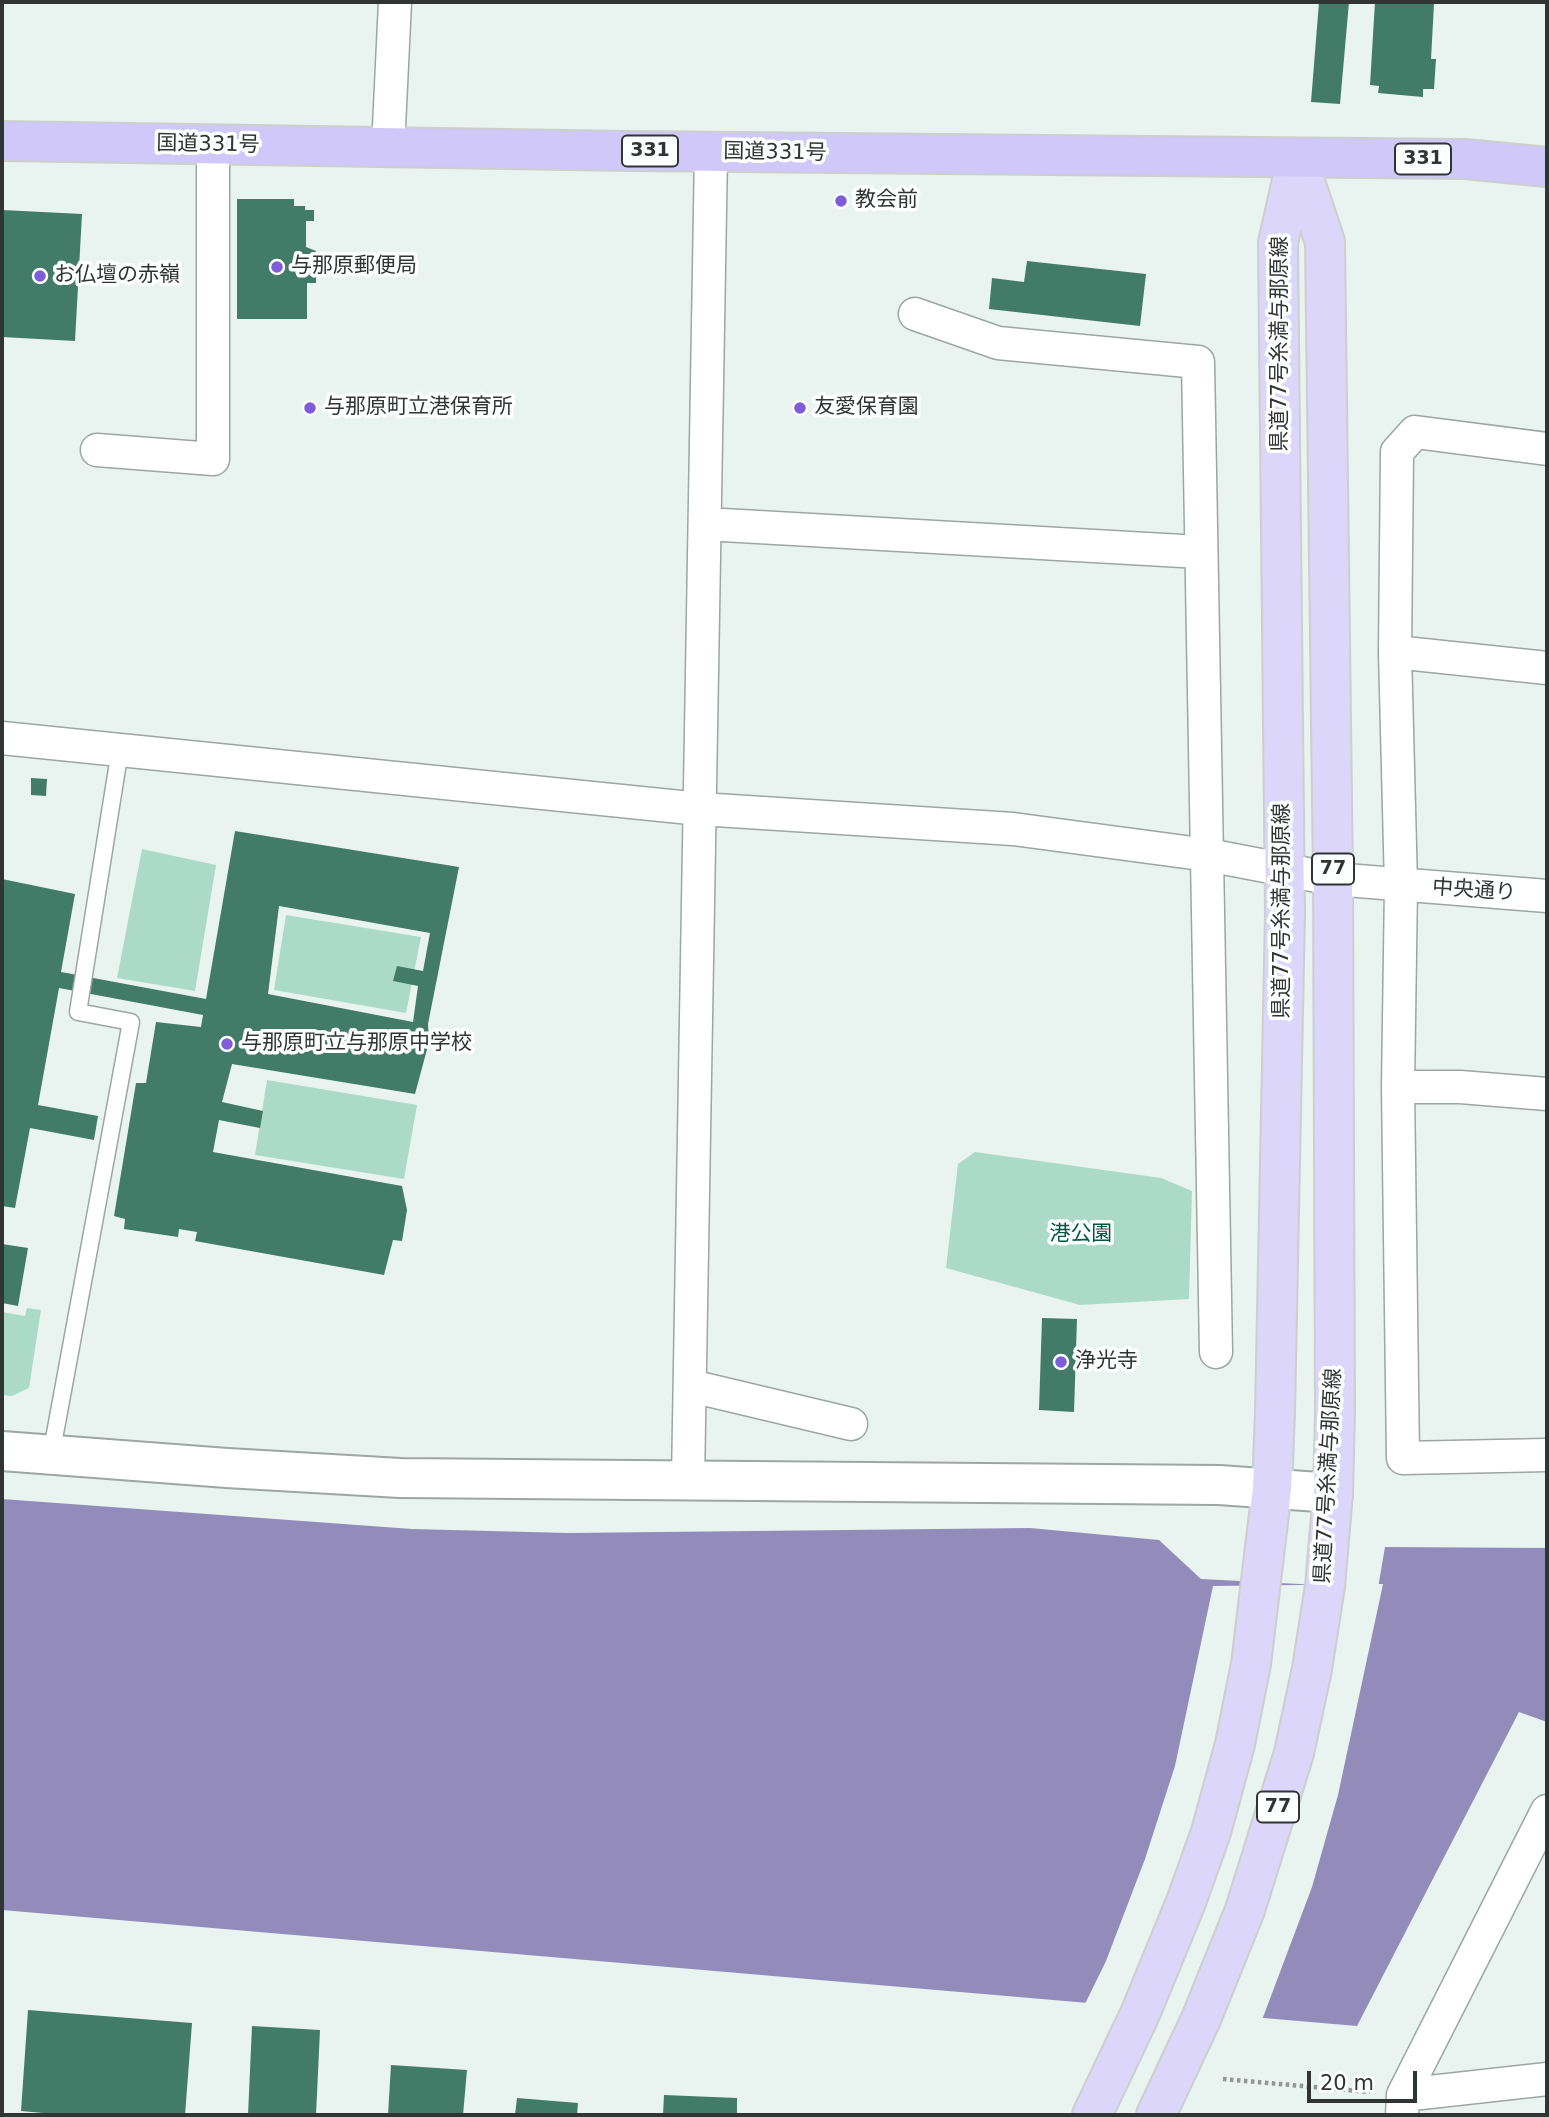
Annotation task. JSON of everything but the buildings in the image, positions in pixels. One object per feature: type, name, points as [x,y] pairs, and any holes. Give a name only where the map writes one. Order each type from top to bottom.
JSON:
[{"type":"highway","name":"国道331号","points":[[2,141],[710,152],[1465,159],[1547,167]]},
{"type":"main road","name":"県道77号糸満与那原線","points":[[1092,2115],[1140,2014],[1212,1832],[1235,1744],[1251,1664],[1272,1489],[1284,927],[1278,243],[1297,158]]},
{"type":"main road","name":"県道77号糸満与那原線","points":[[1156,2115],[1201,2020],[1245,1910],[1294,1753],[1312,1669],[1325,1586],[1333,1493],[1333,879],[1325,242],[1297,158]]},
{"type":"street","points":[[388,148],[395,2]]},
{"type":"street","points":[[97,450],[213,459],[213,145]]},
{"type":"street","points":[[688,1481],[710,152]]},
{"type":"street","points":[[915,314],[998,343],[1198,362],[1216,1352]]},
{"type":"street","points":[[1547,449],[1415,432],[1397,452],[1395,652],[1401,886],[1398,1087],[1402,1458],[1547,1455]]},
{"type":"street","points":[[705,524],[1200,552]]},
{"type":"street","points":[[1395,652],[1547,668]]},
{"type":"street","name":"中央通り","points":[[2,738],[700,809],[1013,830],[1208,855],[1333,879],[1547,896]]},
{"type":"street","points":[[1398,1087],[1460,1087],[1547,1094]]},
{"type":"street","points":[[691,1386],[851,1424]]},
{"type":"street","points":[[2,1451],[400,1478],[1177,1484],[1333,1493]]},
{"type":"street","points":[[1402,2105],[1547,1811]]},
{"type":"street","points":[[1402,2105],[1547,2080]]},
{"type":"lane","points":[[51,1455],[131,1022],[79,1012],[120,750]]},
{"type":"path","points":[[1223,2079],[1402,2105]]},
{"type":"green space","points":[[142,849],[216,865],[195,991],[117,978]]},
{"type":"green space","points":[[286,915],[421,937],[406,1013],[274,990]]},
{"type":"green space","points":[[267,1080],[417,1105],[404,1179],[255,1155]]},
{"type":"green space","name":"港公園","points":[[975,1152],[1161,1178],[1192,1191],[1189,1299],[1080,1305],[946,1268],[958,1164]]},
{"type":"green space","points":[[27,1308],[41,1310],[29,1388],[12,1396],[2,1395],[2,1312],[25,1316]]},
{"type":"shaded area","points":[[2,1499],[412,1529],[568,1533],[1030,1528],[1159,1540],[1201,1579],[1378,1588],[1385,1547],[1547,1548],[1547,1722],[1519,1712],[1357,2026],[2,1910]]},
{"type":"pier","points":[[1383,1584],[1338,1795],[1312,1887],[1262,2020],[1084,2006],[1106,1961],[1145,1859],[1175,1766],[1213,1586]]},
{"type":"place","name":"教会前","points":[[841,201]]},
{"type":"place","name":"与那原郵便局","points":[[277,267]]},
{"type":"place","name":"お仏壇の赤嶺","points":[[40,276]]},
{"type":"place","name":"与那原町立港保育所","points":[[310,408]]},
{"type":"place","name":"友愛保育園","points":[[800,408]]},
{"type":"place","name":"与那原町立与那原中学校","points":[[227,1044]]},
{"type":"place","name":"浄光寺","points":[[1061,1362]]}]
